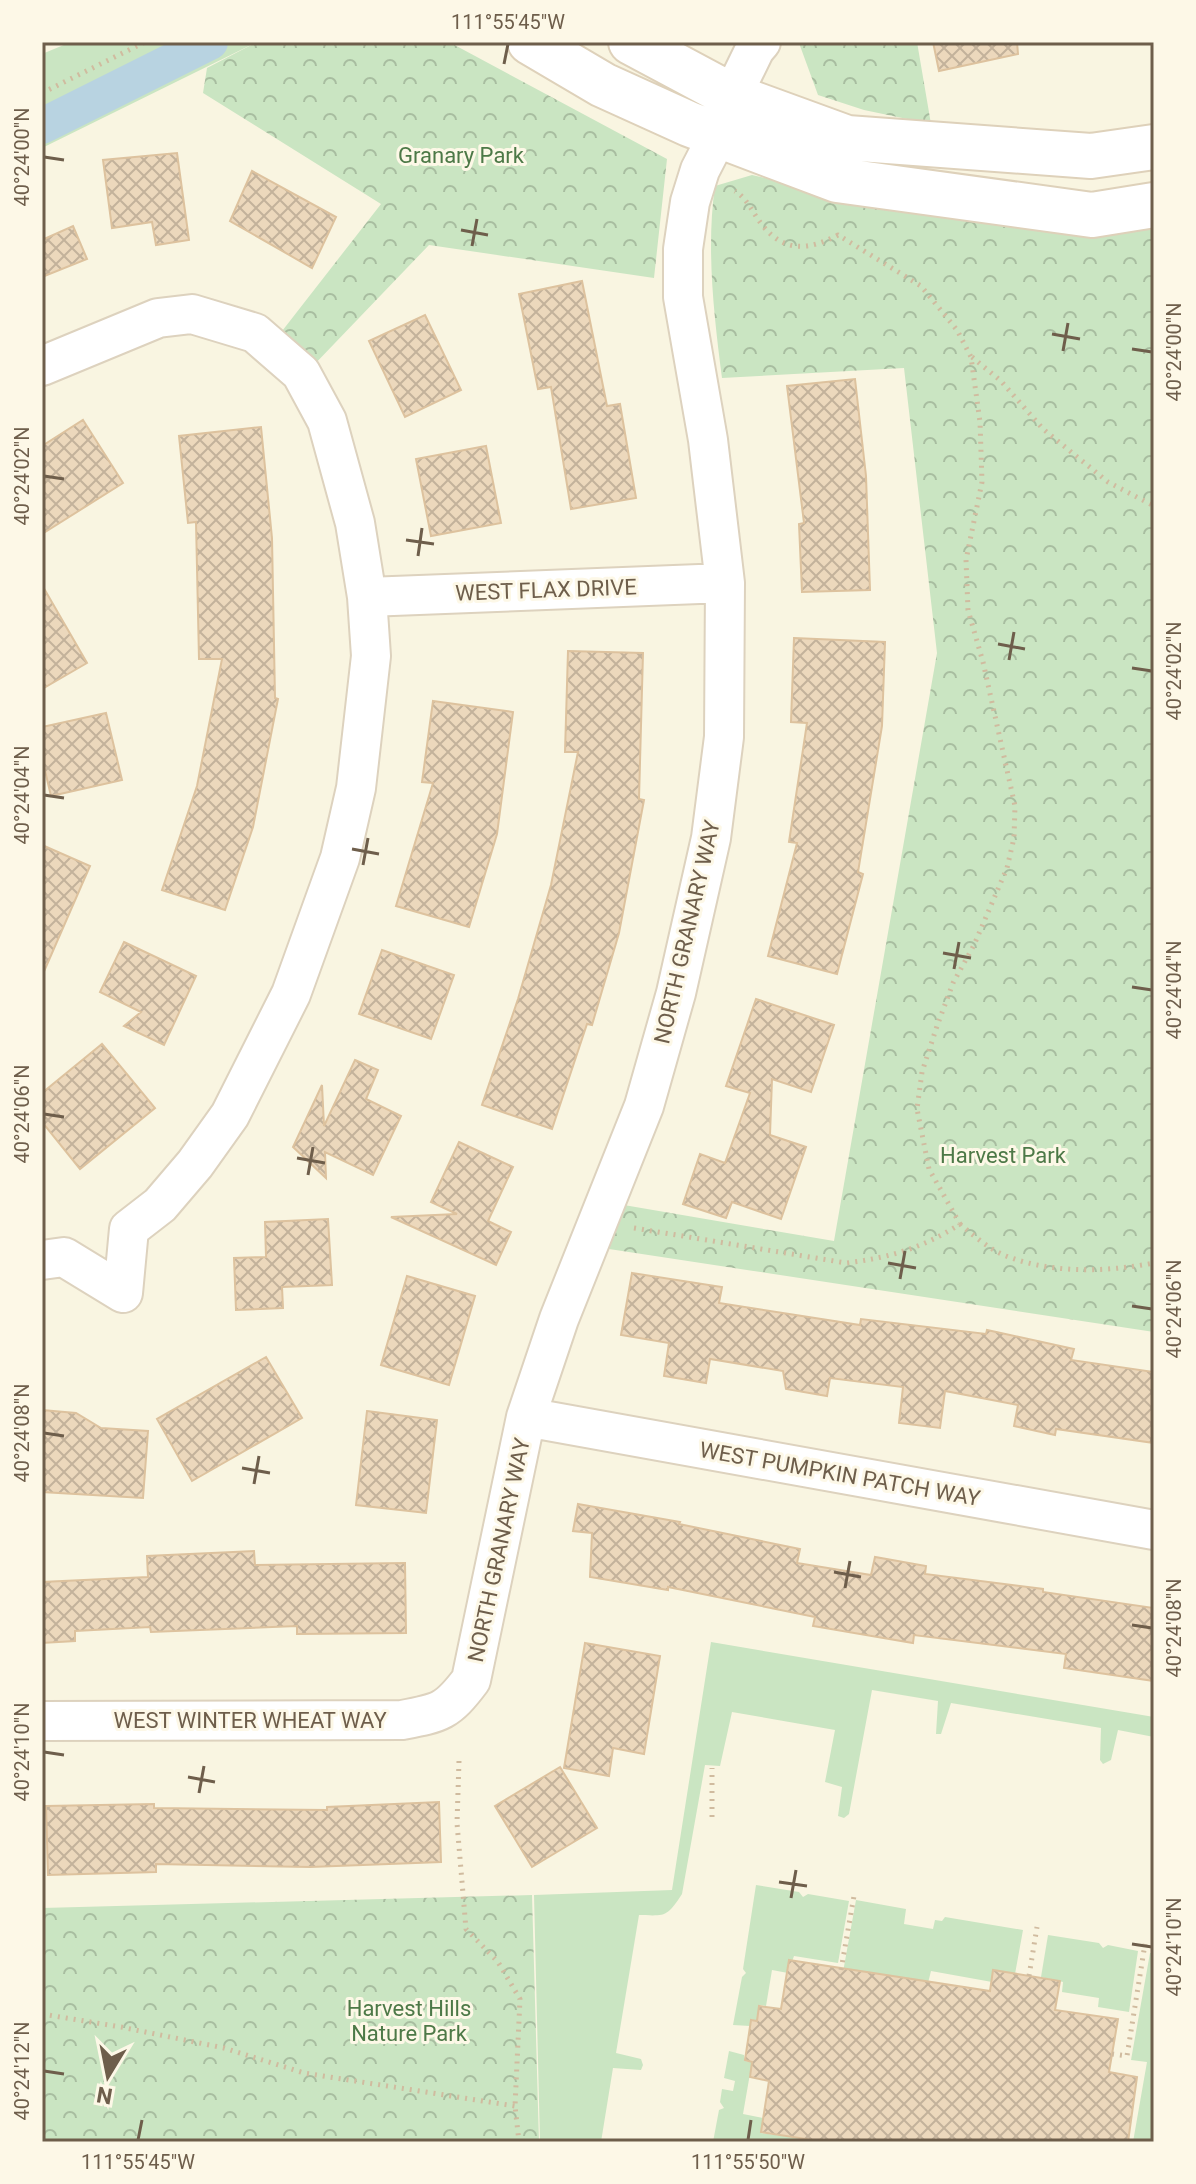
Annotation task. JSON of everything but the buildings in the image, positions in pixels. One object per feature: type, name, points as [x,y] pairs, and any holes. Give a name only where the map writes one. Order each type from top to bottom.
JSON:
[{"type":"street","points":[[530,42],[603,85],[717,137],[837,180],[1092,215],[1154,205]]},
{"type":"street","points":[[631,42],[732,96],[847,138],[1091,156],[1154,147]]},
{"type":"street","name":"NORTH GRANARY WAY","points":[[454,1703],[471,1680],[526,1417],[559,1319],[644,1106],[692,931],[720,788],[724,737],[725,583],[708,440],[683,297],[683,249],[690,202],[700,170],[717,137],[732,96],[761,42]]},
{"type":"street","points":[[42,366],[158,318],[192,314],[255,333],[301,373],[315,395],[337,448],[355,523],[367,597],[371,656],[356,788],[340,858],[291,994],[230,1115],[195,1164],[160,1205],[129,1229],[123,1293],[64,1257],[42,1260]]},
{"type":"street","name":"WEST FLAX DRIVE","points":[[367,597],[725,583]]},
{"type":"street","name":"WEST PUMPKIN PATCH WAY","points":[[526,1417],[1154,1530]]},
{"type":"street","name":"WEST WINTER WHEAT WAY","points":[[42,1721],[402,1720],[432,1714],[454,1703]]},
{"type":"path","points":[[42,93],[145,42]]},
{"type":"path","points":[[735,191],[743,196],[764,227],[781,242],[799,248],[818,245],[838,235],[921,286],[957,330],[971,357],[980,422],[982,482],[966,560],[968,610],[983,662],[1015,806],[1014,827],[1007,868],[974,945],[953,983],[922,1072],[917,1109],[929,1169],[960,1224],[984,1244],[1005,1255],[1062,1269],[1127,1268],[1154,1263]]},
{"type":"path","points":[[971,357],[1001,381],[1054,438],[1108,482],[1154,506]]},
{"type":"path","points":[[627,1227],[846,1263],[909,1251],[935,1240],[960,1224]]},
{"type":"path","points":[[459,1761],[457,1823],[466,1929],[498,1962],[520,1999],[515,2106],[519,2142]]},
{"type":"path","points":[[712,1768],[712,1817]]},
{"type":"path","points":[[841,1970],[854,1896]]},
{"type":"path","points":[[1029,1976],[1037,1927]]},
{"type":"path","points":[[1112,2054],[1127,2056],[1145,1944]]},
{"type":"path","points":[[42,2014],[224,2048],[304,2073],[515,2106]]},
{"type":"green space","points":[[71,42],[257,42],[42,148],[42,54]]},
{"type":"green space","name":"Granary Park","points":[[257,42],[449,42],[667,159],[654,278],[429,245],[311,368],[279,335],[381,204],[203,93],[207,68]]},
{"type":"green space","points":[[917,42],[931,124],[864,110],[818,95],[799,43]]},
{"type":"green space","name":"Harvest Park","points":[[752,175],[920,212],[1154,223],[1154,1332],[609,1249],[618,1204],[834,1241],[937,653],[904,368],[722,378],[711,258],[715,186]]},
{"type":"green space","points":[[711,1642],[1154,1717],[1154,1737],[1118,1730],[1111,1760],[1103,1764],[1100,1760],[1101,1728],[951,1703],[941,1734],[936,1734],[938,1701],[872,1690],[849,1814],[844,1818],[838,1816],[842,1787],[825,1782],[835,1730],[732,1712],[720,1766],[705,1765],[682,1894],[665,1914],[639,1915],[616,2053],[641,2059],[641,2070],[613,2068],[601,2142],[540,2142],[534,1895],[672,1890]]},
{"type":"green space","points":[[756,1885],[799,1892],[803,1897],[808,1894],[849,1901],[838,1963],[794,1956],[788,1973],[772,1970],[766,2006],[760,2005],[757,2021],[750,2019],[750,2026],[733,2025],[742,1977],[746,1973],[743,1969]]},
{"type":"green space","name":"Harvest Hills Nature Park","points":[[532,1895],[539,2142],[42,2142],[42,1908]]},
{"type":"green space","points":[[856,1900],[906,1909],[904,1924],[933,1929],[935,1920],[942,1921],[945,1917],[1023,1930],[1015,1974],[992,1982],[931,1971],[927,1987],[843,1972]]},
{"type":"green space","points":[[1048,1935],[1099,1943],[1103,1948],[1108,1945],[1138,1951],[1129,2012],[1098,2007],[1099,1998],[1062,1992],[1063,1982],[1041,1977]]},
{"type":"green space","points":[[1150,1953],[1154,1953],[1154,2142],[1133,2142],[1147,2062],[1131,2060]]},
{"type":"green space","points":[[729,2051],[744,2055],[745,2061],[752,2062],[743,2114],[763,2118],[761,2133],[808,2139],[808,2142],[713,2142],[719,2110],[724,2108],[720,2102],[722,2089],[733,2091],[735,2081],[724,2078]]},
{"type":"waterway","points":[[42,126],[210,42]]}]
